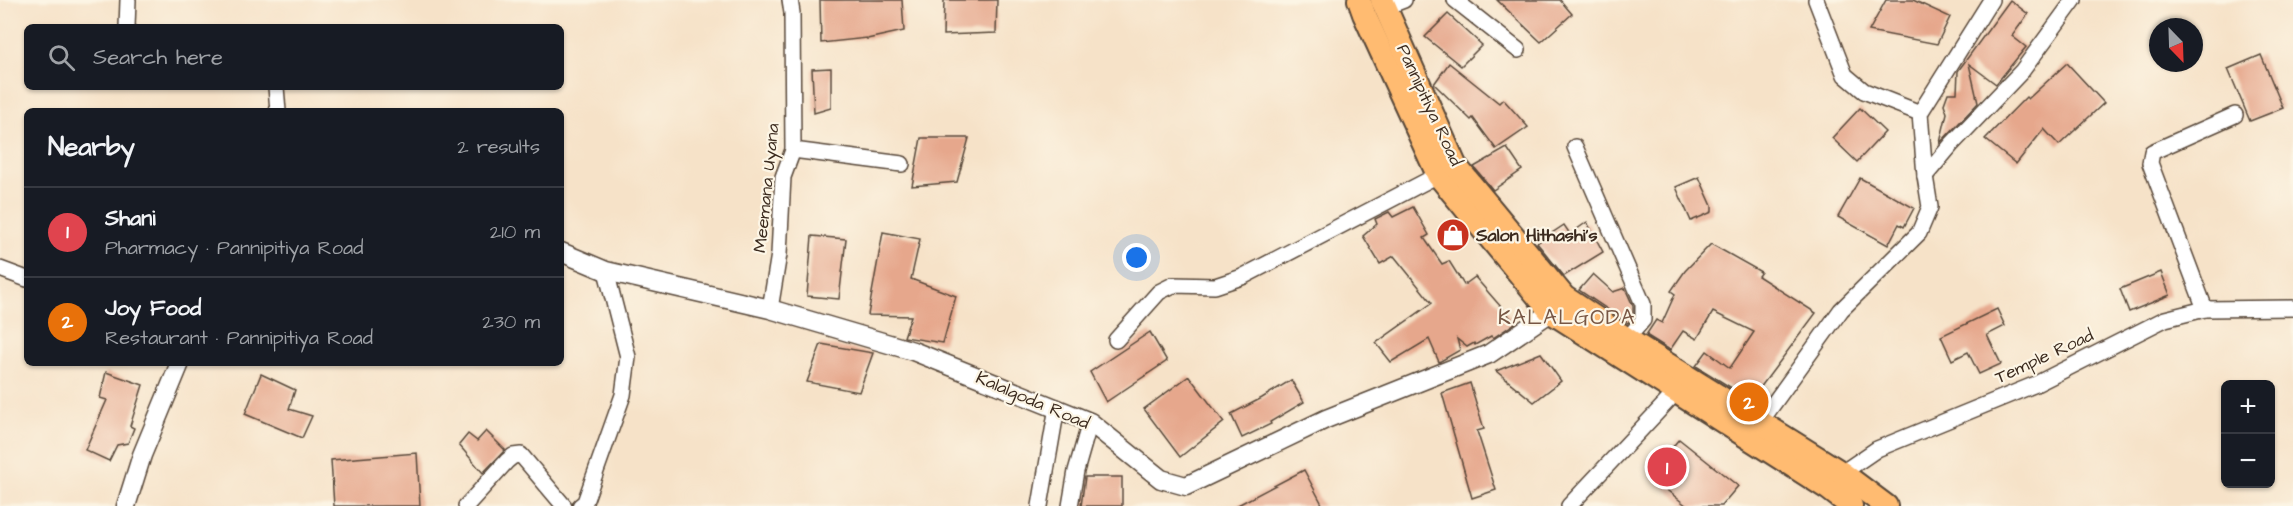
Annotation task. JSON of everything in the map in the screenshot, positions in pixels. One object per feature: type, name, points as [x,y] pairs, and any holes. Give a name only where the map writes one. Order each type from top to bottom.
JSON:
[{"type":"main road","name":"Pannipitiya Road","points":[[1359,0],[1438,175],[1557,305],[1677,391],[1755,430]]},
{"type":"main road","name":"Pannipitiya Road","points":[[1391,4],[1455,165],[1557,305],[1627,339],[1755,430],[1835,481],[1886,506]]},
{"type":"main road","name":"Pannipitiya Road","points":[[1835,481],[1851,506]]},
{"type":"street","points":[[127,24],[128,0]]},
{"type":"street","name":"Meemana Uyana","points":[[770,309],[779,254],[783,177],[793,150],[790,0]]},
{"type":"street","points":[[1455,0],[1518,50]]},
{"type":"street","points":[[1816,0],[1845,75],[1864,91],[1920,113]]},
{"type":"street","points":[[1755,430],[1841,310],[1919,233],[1930,207],[1920,113],[1991,0]]},
{"type":"street","points":[[1925,176],[1952,144],[2022,71],[2074,0]]},
{"type":"street","points":[[276,90],[278,108]]},
{"type":"street","points":[[2205,309],[2150,164],[2152,152],[2235,115]]},
{"type":"street","points":[[1575,147],[1643,304],[1643,320],[1627,339]]},
{"type":"street","points":[[793,150],[902,164]]},
{"type":"street","points":[[1116,340],[1159,292],[1173,285],[1215,286],[1242,277],[1438,175]]},
{"type":"street","name":"Kalalgoda Road","points":[[564,253],[606,271],[770,309],[913,351],[1090,422],[1161,479],[1186,486],[1326,419],[1489,354],[1557,305]]},
{"type":"street","points":[[0,269],[24,278]]},
{"type":"street","points":[[580,506],[585,502],[623,395],[628,357],[606,271]]},
{"type":"street","name":"Temple Road","points":[[1835,481],[1877,449],[2036,384],[2165,319],[2205,309],[2293,308]]},
{"type":"street","points":[[126,506],[142,455],[179,366]]},
{"type":"street","points":[[1569,506],[1677,391]]},
{"type":"street","points":[[1040,506],[1057,407]]},
{"type":"street","points":[[1070,506],[1076,471],[1090,422]]},
{"type":"street","points":[[466,506],[507,461],[513,456],[520,455],[564,506]]},
{"type":"building","points":[[820,0],[902,0],[904,31],[867,39],[821,43]]},
{"type":"building","points":[[944,0],[997,0],[996,33],[943,35]]},
{"type":"building","points":[[1497,0],[1560,0],[1572,14],[1541,42]]},
{"type":"building","points":[[1886,0],[1913,0],[1950,17],[1937,44],[1869,31]]},
{"type":"building","points":[[2010,0],[2028,14],[2012,36],[2026,47],[1996,84],[1969,64],[1978,103],[1940,143],[1947,113],[1944,104],[1948,93],[1957,93],[1958,71]]},
{"type":"building","points":[[1448,14],[1482,45],[1461,66],[1425,37]]},
{"type":"building","points":[[2261,55],[2283,108],[2250,121],[2228,69]]},
{"type":"building","points":[[1449,63],[1499,103],[1503,99],[1528,127],[1496,149],[1473,118],[1471,120],[1434,84]]},
{"type":"building","points":[[2067,63],[2104,103],[2059,145],[2044,129],[2016,164],[1985,139],[2026,97],[2028,99]]},
{"type":"building","points":[[831,68],[831,108],[814,113],[812,69]]},
{"type":"building","points":[[1860,108],[1885,132],[1857,162],[1832,138]]},
{"type":"building","points":[[921,138],[969,138],[957,182],[912,186]]},
{"type":"building","points":[[1507,148],[1522,170],[1493,190],[1474,167]]},
{"type":"building","points":[[1699,177],[1712,206],[1712,212],[1691,221],[1676,187]]},
{"type":"building","points":[[1860,178],[1914,208],[1904,227],[1899,224],[1888,245],[1838,217]]},
{"type":"building","points":[[1413,207],[1429,235],[1424,238],[1442,264],[1449,261],[1464,285],[1475,277],[1515,323],[1493,338],[1491,336],[1475,345],[1474,343],[1467,347],[1457,339],[1460,350],[1439,362],[1429,339],[1391,362],[1376,343],[1432,303],[1394,256],[1380,264],[1363,236],[1377,224],[1375,219],[1389,212],[1393,217]]},
{"type":"building","points":[[1587,222],[1603,252],[1564,276],[1537,243],[1564,225],[1570,234]]},
{"type":"building","points":[[883,232],[920,239],[911,279],[956,296],[943,343],[904,337],[911,316],[868,315]]},
{"type":"building","points":[[812,236],[846,239],[839,299],[807,296]]},
{"type":"building","points":[[1711,244],[1761,272],[1758,276],[1816,313],[1751,400],[1696,366],[1707,351],[1730,368],[1754,332],[1713,312],[1697,339],[1683,331],[1670,350],[1646,335],[1656,320],[1662,323],[1675,294],[1671,291],[1685,271]]},
{"type":"building","points":[[2161,272],[2170,295],[2129,312],[2120,289]]},
{"type":"building","points":[[1593,274],[1613,292],[1625,288],[1633,306],[1633,316],[1628,323],[1579,290]]},
{"type":"building","points":[[1997,309],[2005,326],[1987,335],[2001,364],[1979,374],[1968,352],[1952,360],[1941,336]]},
{"type":"building","points":[[1150,332],[1167,361],[1106,402],[1090,372]]},
{"type":"building","points":[[821,344],[873,353],[859,392],[807,382]]},
{"type":"building","points":[[1541,353],[1561,381],[1534,402],[1496,371]]},
{"type":"building","points":[[106,372],[143,385],[130,426],[134,428],[128,443],[117,445],[109,461],[85,450],[107,400],[100,398]]},
{"type":"building","points":[[261,374],[295,390],[289,409],[312,416],[302,438],[245,414]]},
{"type":"building","points":[[1189,376],[1224,422],[1180,457],[1144,409]]},
{"type":"building","points":[[1291,380],[1304,402],[1270,422],[1271,424],[1242,438],[1231,414]]},
{"type":"building","points":[[1470,383],[1484,429],[1477,431],[1496,490],[1472,498],[1442,393]]},
{"type":"building","points":[[486,431],[505,450],[483,473],[459,445],[468,434],[477,441]]},
{"type":"building","points":[[1679,439],[1738,486],[1721,506],[1687,506],[1649,476]]},
{"type":"building","points":[[417,453],[420,506],[334,506],[331,460]]},
{"type":"building","points":[[1304,470],[1323,506],[1236,506]]},
{"type":"building","points":[[1085,477],[1122,477],[1122,506],[1081,506]]},
{"type":"place","name":"Salon Hithashi's","points":[[1453,235]]},
{"type":"place","name":"Joy Food","points":[[1749,402]]},
{"type":"place","name":"Shani","points":[[1667,467]]},
{"type":"district","name":"KALALGODA","points":[[1567,317]]}]
